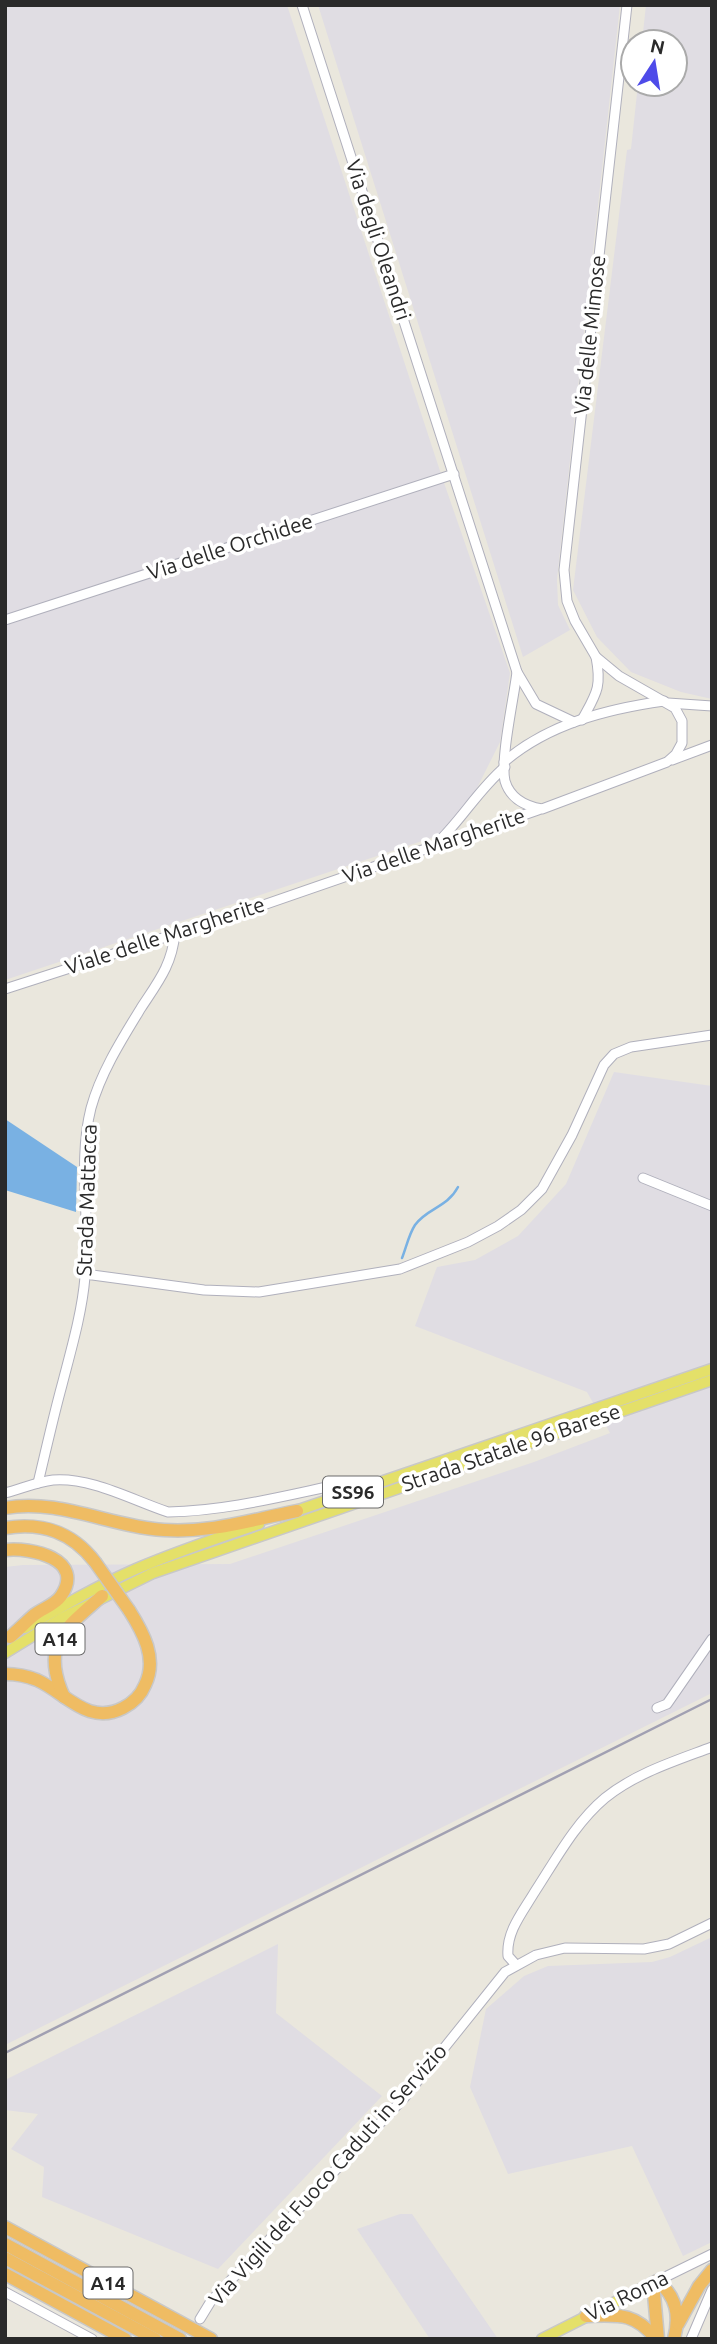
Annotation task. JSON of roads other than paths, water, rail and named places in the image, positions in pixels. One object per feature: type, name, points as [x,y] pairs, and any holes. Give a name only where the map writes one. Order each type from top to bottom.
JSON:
[{"type":"highway","points":[[5,1508],[49,1507],[136,1527],[165,1530],[215,1529],[297,1511]]},
{"type":"highway","points":[[5,1528],[32,1526],[55,1530],[79,1544],[129,1610],[146,1641],[150,1659],[148,1678],[141,1693],[129,1705],[119,1710],[100,1713],[79,1708],[64,1697]]},
{"type":"highway","points":[[5,1550],[23,1549],[45,1553],[60,1564],[66,1577],[59,1599],[7,1638]]},
{"type":"highway","name":"A14","points":[[64,1697],[54,1670],[55,1649],[69,1627],[102,1596]]},
{"type":"highway","name":"A14","points":[[5,1674],[39,1681],[64,1697]]},
{"type":"highway","name":"A14","points":[[5,2227],[211,2339]]},
{"type":"highway","name":"A14","points":[[5,2244],[180,2339]]},
{"type":"highway","name":"A14","points":[[5,2258],[155,2339]]},
{"type":"highway","points":[[674,2339],[690,2300],[712,2270]]},
{"type":"highway","name":"A14","points":[[5,2274],[125,2339]]},
{"type":"highway","points":[[655,2282],[672,2297],[678,2325]]},
{"type":"highway","points":[[655,2282],[657,2339]]},
{"type":"highway","points":[[586,2316],[624,2316],[642,2323],[657,2339]]},
{"type":"main road","name":"Strada Statale 96 Barese","points":[[7,1638],[67,1603],[172,1554],[712,1369]]},
{"type":"main road","name":"Strada Statale 96 Barese","points":[[5,1653],[102,1596],[153,1573],[712,1380]]},
{"type":"main road","name":"Via Roma","points":[[542,2339],[655,2282]]},
{"type":"street","name":"Via degli Oleandri","points":[[302,5],[517,673]]},
{"type":"street","name":"Via delle Mimose","points":[[596,657],[567,601],[564,569],[627,5]]},
{"type":"street","name":"Via delle Orchidee","points":[[5,620],[454,474]]},
{"type":"street","points":[[596,657],[619,676],[675,708],[682,721],[682,743],[676,754],[667,762]]},
{"type":"street","points":[[578,721],[596,697],[600,679],[596,657]]},
{"type":"street","points":[[517,673],[536,704],[578,721]]},
{"type":"street","points":[[505,765],[517,673]]},
{"type":"street","points":[[435,846],[457,825],[490,780],[527,743],[578,721],[614,710],[667,702],[712,706]]},
{"type":"street","name":"Via delle Margherite","points":[[326,883],[541,809],[712,746]]},
{"type":"street","name":"Via delle Margherite","points":[[505,765],[505,781],[513,797],[529,807],[541,809]]},
{"type":"street","name":"Viale delle Margherite","points":[[5,989],[326,883]]},
{"type":"street","name":"Strada Mattacca","points":[[38,1483],[75,1334],[85,1275],[85,1163],[92,1106],[103,1077],[127,1032],[171,960],[175,933]]},
{"type":"street","points":[[85,1275],[204,1290],[259,1292],[400,1269],[468,1241],[498,1226],[521,1210],[542,1189],[572,1135],[604,1065],[614,1055],[631,1047],[712,1035]]},
{"type":"street","points":[[643,1178],[712,1206]]},
{"type":"street","points":[[5,1493],[38,1483],[69,1480],[88,1483],[168,1512],[216,1510],[346,1483],[355,1483],[358,1490]]},
{"type":"street","points":[[657,1709],[667,1704],[712,1639]]},
{"type":"street","points":[[516,1965],[508,1956],[507,1944],[514,1926],[553,1863],[585,1819],[604,1799],[634,1779],[652,1769],[712,1747]]},
{"type":"street","name":"Via Vigili del Fuoco Caduti in Servizio","points":[[200,2319],[211,2301],[404,2098],[505,1972],[536,1955],[565,1948],[644,1950],[669,1944],[712,1923]]},
{"type":"street","name":"Via Roma","points":[[655,2282],[712,2254]]},
{"type":"street","points":[[691,2339],[712,2290]]},
{"type":"street","points":[[5,2292],[92,2339]]},
{"type":"water","points":[[5,1119],[77,1167],[76,1212],[5,1190]]},
{"type":"waterway","points":[[402,1258],[415,1225],[448,1199],[458,1187]]},
{"type":"railway","points":[[5,2053],[712,1699]]}]
